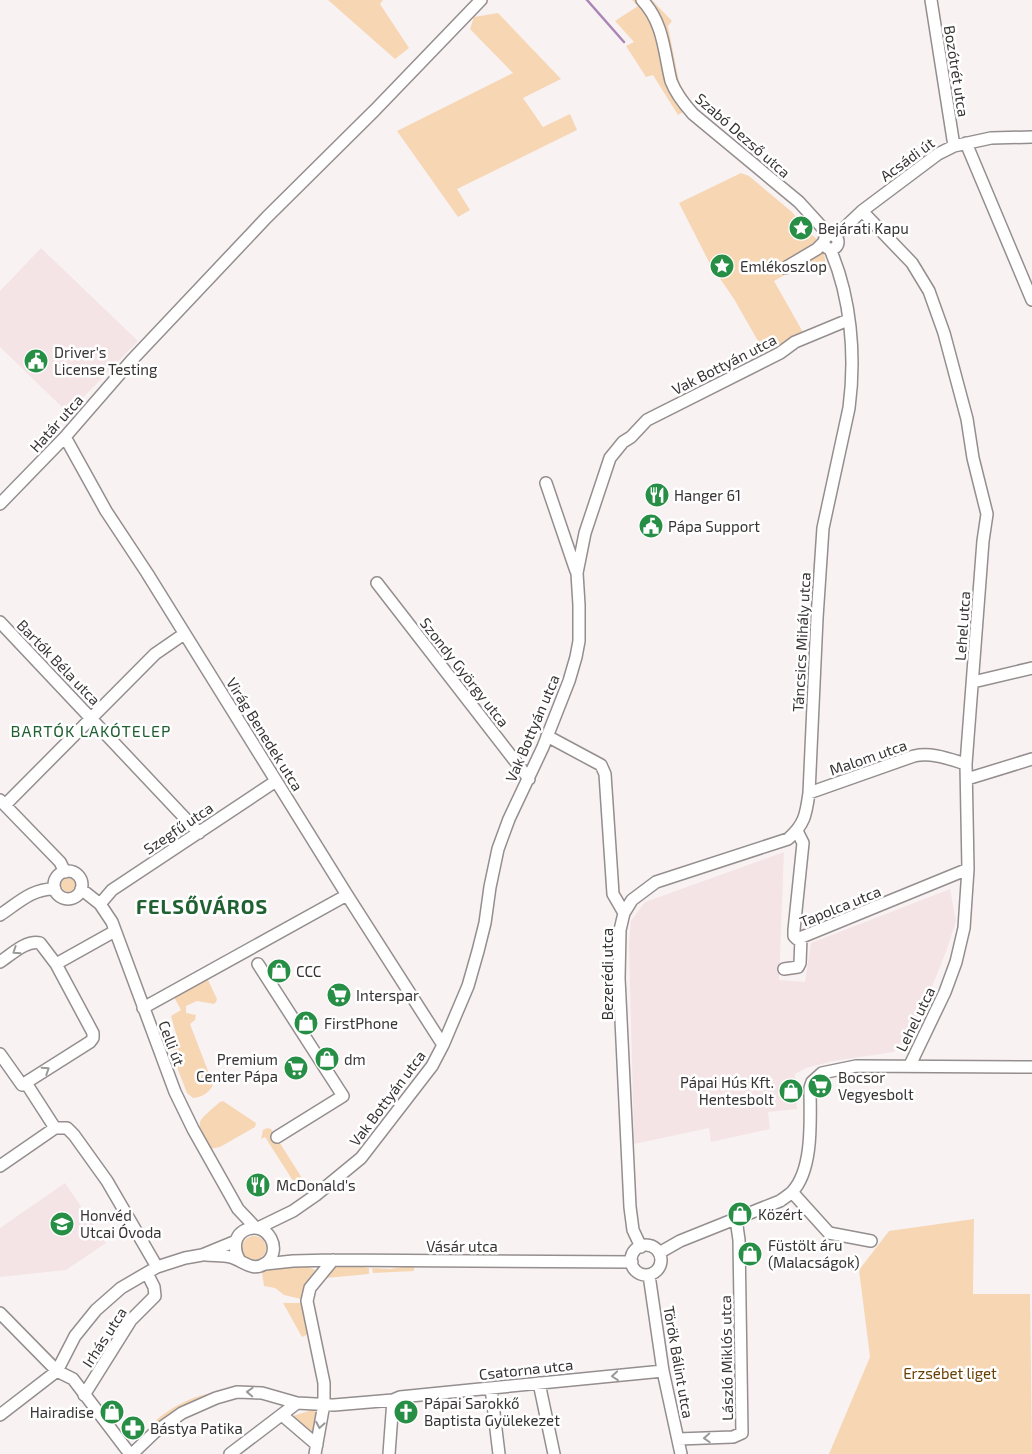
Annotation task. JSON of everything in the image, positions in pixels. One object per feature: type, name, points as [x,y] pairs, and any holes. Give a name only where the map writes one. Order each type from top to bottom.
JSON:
[{"type":"street","name":"Határ utca","points":[[0,504],[66,437],[131,361],[267,217],[375,110],[481,0]]},
{"type":"street","name":"Szabó Dezső utca","points":[[642,0],[653,13],[658,23],[672,81],[681,100],[693,114],[799,202],[820,226],[830,241]]},
{"type":"street","name":"Bozótrét utca","points":[[931,0],[954,146]]},
{"type":"street","name":"Acsádi út","points":[[785,268],[830,241],[862,211],[938,154],[954,146],[991,138],[1032,137]]},
{"type":"street","points":[[966,143],[1032,300]]},
{"type":"street","name":"Lehel utca","points":[[862,211],[912,263],[930,291],[944,333],[967,419],[973,458],[987,514],[982,550],[966,764],[968,779],[968,869],[964,928],[956,962],[940,1006],[910,1065]]},
{"type":"street","name":"Táncsics Mihály utca","points":[[798,831],[805,818],[809,794],[823,528],[849,408],[851,389],[852,354],[845,297],[830,241]]},
{"type":"street","name":"Vak Bottyán utca","points":[[258,1228],[284,1216],[316,1195],[361,1158],[432,1066],[443,1045],[468,986],[478,951],[498,849],[509,819],[529,779],[547,736],[569,681],[576,657],[579,641],[577,573],[584,537],[610,458],[623,442],[631,437],[647,420],[780,353],[795,342],[848,320]]},
{"type":"street","name":"Virág Benedek utca","points":[[66,437],[106,511],[347,896],[443,1045]]},
{"type":"street","points":[[546,483],[577,573]]},
{"type":"street","name":"Szondy György utca","points":[[377,583],[529,779]]},
{"type":"street","name":"Bartók Béla utca","points":[[0,622],[199,833]]},
{"type":"street","points":[[2,802],[91,718],[155,654],[184,634]]},
{"type":"street","points":[[973,682],[1032,668]]},
{"type":"street","name":"Bezerédi utca","points":[[547,736],[600,765],[605,774],[613,894],[624,912],[620,930],[619,978],[629,1198],[633,1230],[640,1247]]},
{"type":"street","name":"Malom utca","points":[[809,794],[923,754],[966,764]]},
{"type":"street","points":[[968,779],[1032,760]]},
{"type":"street","name":"Szegfű utca","points":[[100,904],[112,890],[276,781]]},
{"type":"street","name":"Celli út","points":[[2,802],[60,862],[65,872],[74,873],[78,876],[82,884],[81,889],[100,904],[112,922],[175,1092],[193,1129],[238,1209],[258,1228]]},
{"type":"street","points":[[624,912],[632,900],[656,882],[788,838],[798,831]]},
{"type":"street","name":"Tapolca utca","points":[[798,831],[803,844],[794,930],[794,936],[797,939],[968,869]]},
{"type":"street","points":[[65,872],[55,880],[55,889],[61,897],[71,899],[79,894],[81,889]]},
{"type":"street","points":[[0,915],[36,891],[55,889]]},
{"type":"street","points":[[143,1008],[347,896]]},
{"type":"street","points":[[56,964],[115,931]]},
{"type":"street","points":[[784,969],[798,967],[800,963],[801,938]]},
{"type":"street","points":[[0,962],[28,943],[34,941],[40,943],[45,947],[56,964],[93,1033],[93,1038],[90,1042],[22,1085],[0,1054]]},
{"type":"street","points":[[258,964],[343,1096],[277,1137]]},
{"type":"street","points":[[659,1253],[680,1241],[780,1201],[792,1192],[801,1179],[806,1161],[810,1130],[810,1088],[816,1077],[829,1071],[856,1066],[910,1065],[1032,1068]]},
{"type":"street","points":[[26,1083],[55,1128]]},
{"type":"street","points":[[0,1166],[55,1128],[67,1128],[107,1181],[152,1270]]},
{"type":"street","points":[[792,1192],[829,1233],[871,1241]]},
{"type":"street","name":"Celli út","points":[[237,1238],[240,1221],[238,1209]]},
{"type":"street","points":[[0,1415],[57,1372],[75,1336],[96,1310],[121,1288],[152,1270],[185,1258],[202,1255],[231,1257],[250,1267],[265,1264],[271,1256],[276,1230],[284,1216]]},
{"type":"street","name":"László Miklós utca","points":[[678,1439],[735,1436],[742,1433],[739,1240],[736,1219]]},
{"type":"street","points":[[202,1255],[237,1238],[246,1230],[258,1228],[268,1234],[273,1244],[293,1261]]},
{"type":"street","points":[[237,1238],[234,1248],[240,1261]]},
{"type":"street","points":[[651,1246],[659,1253],[660,1266],[654,1273],[649,1275],[640,1274],[636,1271],[632,1262],[633,1253],[640,1247],[651,1246]]},
{"type":"street","points":[[316,1449],[324,1404],[324,1382],[307,1301],[310,1288],[333,1260]]},
{"type":"street","name":"Vásár utca","points":[[265,1264],[333,1260],[632,1262]]},
{"type":"street","name":"Irhás utca","points":[[84,1395],[131,1320],[156,1296],[152,1270]]},
{"type":"street","name":"Török Bálint utca","points":[[649,1275],[663,1371],[680,1454]]},
{"type":"street","points":[[0,1314],[57,1372],[73,1379],[131,1454]]},
{"type":"street","name":"Csatorna utca","points":[[131,1454],[155,1432],[182,1413],[237,1392],[262,1393],[298,1403],[334,1406],[393,1400],[400,1397],[663,1371]]},
{"type":"street","points":[[539,1383],[554,1454]]},
{"type":"street","points":[[491,1388],[499,1454]]},
{"type":"street","points":[[389,1454],[393,1400]]},
{"type":"street","points":[[230,1454],[246,1450],[282,1415],[298,1403]]},
{"type":"street","points":[[282,1415],[316,1449]]},
{"type":"shaded area","points":[[41,248],[138,341],[68,413],[0,347],[0,291]]},
{"type":"shaded area","points":[[784,852],[779,980],[805,982],[811,943],[950,889],[956,921],[924,1007],[894,1052],[833,1061],[806,1068],[795,1074],[797,1109],[768,1112],[770,1129],[711,1142],[709,1128],[634,1144],[629,944],[631,921],[645,902]]},
{"type":"shaded area","points":[[65,1183],[106,1243],[66,1270],[0,1277],[0,1228]]},
{"type":"green space","points":[[328,0],[383,0],[380,4],[409,48],[395,59]]},
{"type":"green space","points":[[632,0],[652,0],[672,21],[668,26],[679,82],[693,106],[678,115],[653,75],[646,77],[626,46],[634,42],[615,21],[638,6]]},
{"type":"green space","points":[[498,13],[561,79],[523,98],[543,127],[570,114],[577,130],[457,189],[470,210],[458,217],[397,131],[513,73],[470,29],[474,17]]},
{"type":"green space","points":[[741,173],[749,176],[792,212],[807,231],[818,240],[824,253],[826,266],[816,272],[811,262],[774,281],[804,334],[766,355],[734,299],[710,264],[679,203]]},
{"type":"green space","points":[[65,878],[71,878],[75,885],[71,892],[65,892],[61,888],[61,882]]},
{"type":"green space","points":[[203,979],[208,980],[217,999],[216,1002],[214,1004],[197,1001],[186,1006],[186,1013],[196,1015],[195,1020],[190,1024],[213,1084],[205,1094],[193,1098],[187,1093],[168,1044],[178,1041],[171,1016],[181,1010],[174,997]]},
{"type":"green space","points":[[223,1101],[256,1123],[255,1127],[220,1147],[210,1149],[200,1123],[206,1114]]},
{"type":"green space","points":[[271,1129],[307,1186],[295,1193],[292,1190],[297,1187],[265,1137],[261,1139],[263,1130]]},
{"type":"green space","name":"Erzsébet liget","points":[[974,1219],[973,1294],[1030,1294],[1032,1454],[829,1454],[870,1357],[859,1270],[889,1231]]},
{"type":"green space","points":[[249,1236],[259,1236],[266,1243],[266,1253],[259,1260],[249,1260],[242,1253],[242,1243]]},
{"type":"green space","points":[[345,1264],[369,1268],[369,1274],[326,1278],[334,1268]]},
{"type":"green space","points":[[305,1265],[315,1270],[315,1277],[303,1291],[301,1299],[284,1295],[275,1288],[264,1286],[262,1272],[279,1267]]},
{"type":"green space","points":[[410,1265],[414,1267],[414,1271],[373,1273],[372,1268],[391,1269]]},
{"type":"green space","points":[[283,1303],[300,1303],[304,1307],[311,1333],[302,1337]]},
{"type":"green space","points":[[212,1393],[213,1396],[156,1426],[154,1422],[174,1407],[196,1397]]},
{"type":"green space","points":[[315,1409],[319,1411],[315,1436],[293,1420],[293,1416]]},
{"type":"waterway","points":[[587,0],[624,42]]},
{"type":"place","name":"Bejárati Kapu","points":[[801,228]]},
{"type":"place","name":"Emlékoszlop","points":[[722,266]]},
{"type":"place","name":"Driver's License Testing","points":[[36,361]]},
{"type":"place","name":"Hanger 61","points":[[657,495]]},
{"type":"place","name":"Pápa Support","points":[[651,526]]},
{"type":"place","name":"CCC","points":[[279,971]]},
{"type":"place","name":"Interspar","points":[[339,995]]},
{"type":"place","name":"FirstPhone","points":[[306,1023]]},
{"type":"place","name":"dm","points":[[327,1059]]},
{"type":"place","name":"Premium Center Pápa","points":[[296,1068]]},
{"type":"place","name":"Bocsor Vegyesbolt","points":[[820,1086]]},
{"type":"place","name":"Pápai Hús Kft. Hentesbolt","points":[[791,1091]]},
{"type":"place","name":"McDonald's","points":[[258,1185]]},
{"type":"place","name":"Közért","points":[[740,1214]]},
{"type":"place","name":"Honvéd Utcai Óvoda","points":[[62,1224]]},
{"type":"place","name":"Füstölt áru (Malacságok)","points":[[750,1254]]},
{"type":"place","name":"Hairadise","points":[[112,1412]]},
{"type":"place","name":"Pápai Sarokkő Baptista Gyülekezet","points":[[406,1412]]},
{"type":"place","name":"Bástya Patika","points":[[133,1428]]},
{"type":"district","name":"BARTÓK LAKÓTELEP","points":[[91,730]]},
{"type":"district","name":"FELSŐVÁROS","points":[[202,906]]}]
